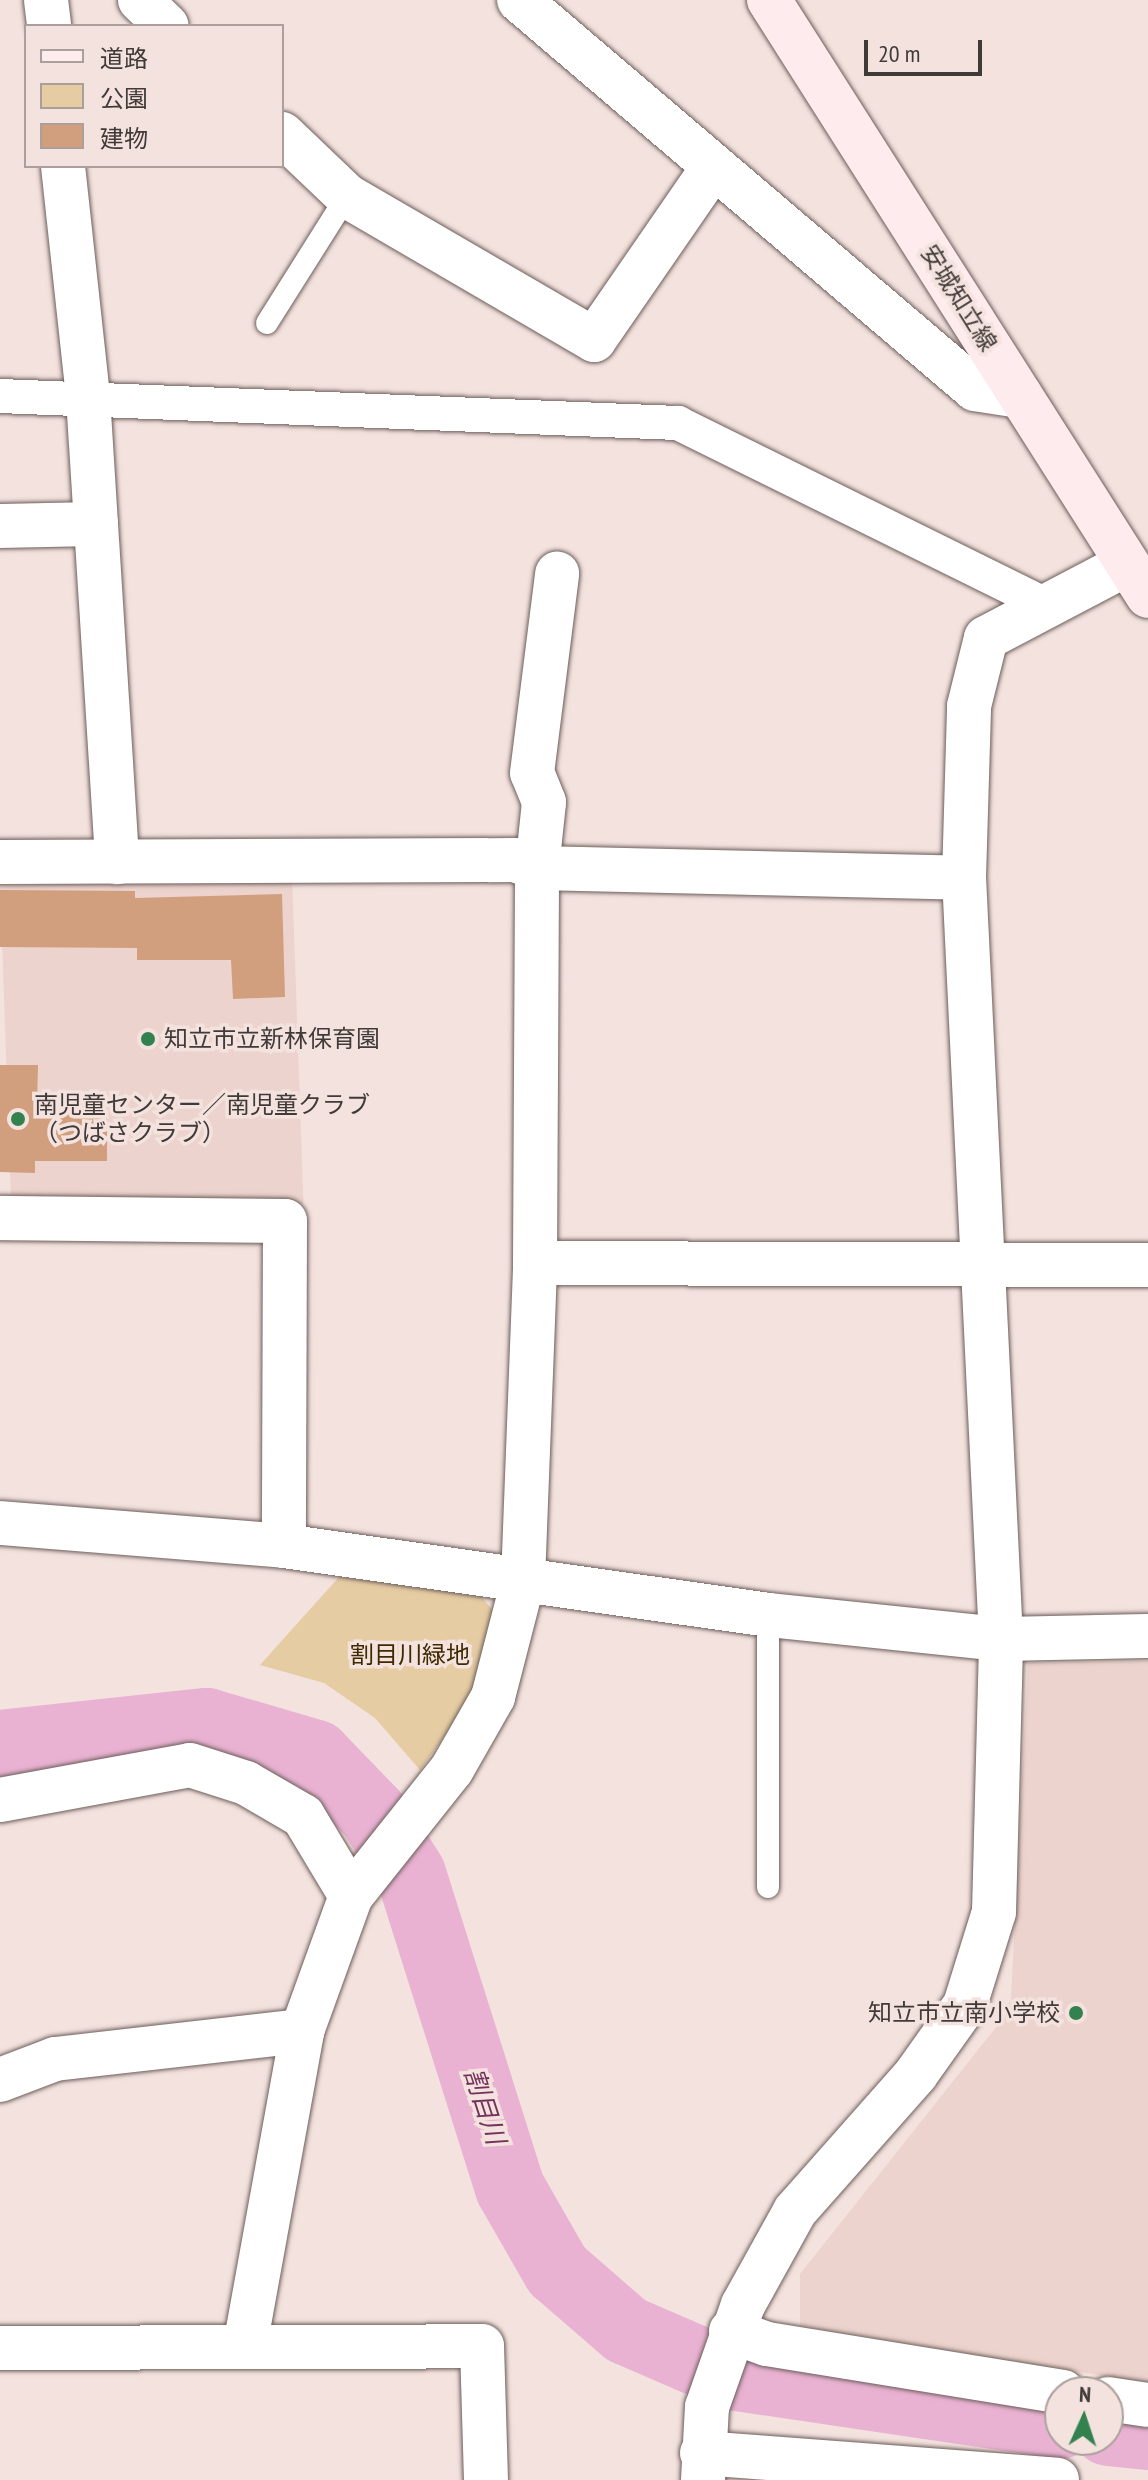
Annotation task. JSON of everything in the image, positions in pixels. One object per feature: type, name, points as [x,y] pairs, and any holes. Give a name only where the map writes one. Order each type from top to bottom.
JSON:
[{"type":"main road","name":"安城知立線","points":[[769,0],[1137,580]]},
{"type":"street","points":[[46,0],[49,24]]},
{"type":"street","points":[[140,0],[165,24]]},
{"type":"street","points":[[519,0],[975,389],[1020,396]]},
{"type":"street","points":[[284,136],[347,196],[594,340],[714,166]]},
{"type":"street","points":[[63,168],[88,397],[117,862]]},
{"type":"street","points":[[0,396],[88,397],[678,423],[1047,605]]},
{"type":"street","points":[[0,526],[96,524]]},
{"type":"street","points":[[245,2346],[302,2031],[359,1886],[424,1804],[493,1697],[523,1581],[535,1263],[537,868],[544,802],[532,773],[557,574]]},
{"type":"street","points":[[1057,2480],[702,2467],[707,2407],[727,2340],[795,2211],[916,2074],[965,2005],[994,1912],[1001,1639],[964,878],[975,666],[986,638],[1047,605],[1137,580]]},
{"type":"street","points":[[0,862],[514,860],[537,868],[964,878]]},
{"type":"street","points":[[0,1218],[285,1221],[284,1546]]},
{"type":"street","points":[[535,1263],[982,1260],[1148,1265]]},
{"type":"street","points":[[0,1523],[284,1546],[768,1615],[1001,1639],[1148,1636]]},
{"type":"street","points":[[0,1800],[190,1765],[246,1783],[303,1816],[359,1886]]},
{"type":"street","points":[[0,2080],[55,2059],[302,2031]]},
{"type":"street","points":[[727,2340],[1044,2389]]},
{"type":"street","points":[[0,2348],[482,2346],[486,2480]]},
{"type":"street","points":[[1124,2401],[1148,2405]]},
{"type":"lane","points":[[267,323],[347,196]]},
{"type":"lane","points":[[768,1615],[768,1887]]},
{"type":"shaded area","name":"知立市立新林保育園","points":[[292,876],[303,1204],[12,1214],[0,886]]},
{"type":"shaded area","name":"知立市立南小学校","points":[[1148,1661],[1148,2383],[1124,2379],[1124,2376],[1105,2376],[800,2326],[800,2274],[997,2026],[1011,1999],[1028,1663]]},
{"type":"green space","name":"割目川緑地","points":[[339,1577],[477,1591],[493,1611],[474,1696],[420,1770],[375,1718],[324,1683],[260,1665]]},
{"type":"building","points":[[0,890],[135,891],[135,898],[282,894],[285,997],[233,999],[231,960],[137,960],[137,948],[0,947]]},
{"type":"building","points":[[0,1065],[38,1065],[37,1106],[107,1106],[107,1161],[35,1161],[35,1173],[0,1172]]},
{"type":"waterway","name":"割目川","points":[[0,1745],[207,1723],[316,1755],[373,1814],[411,1874],[510,2188],[557,2270],[626,2330],[730,2375],[1044,2422]]},
{"type":"waterway","name":"割目川","points":[[1124,2433],[1148,2435]]},
{"type":"place","name":"知立市立新林保育園","points":[[148,1039]]},
{"type":"place","name":"南児童センター／南児童クラブ （つばさクラブ）","points":[[18,1119]]},
{"type":"place","name":"知立市立南小学校","points":[[1076,2013]]}]
